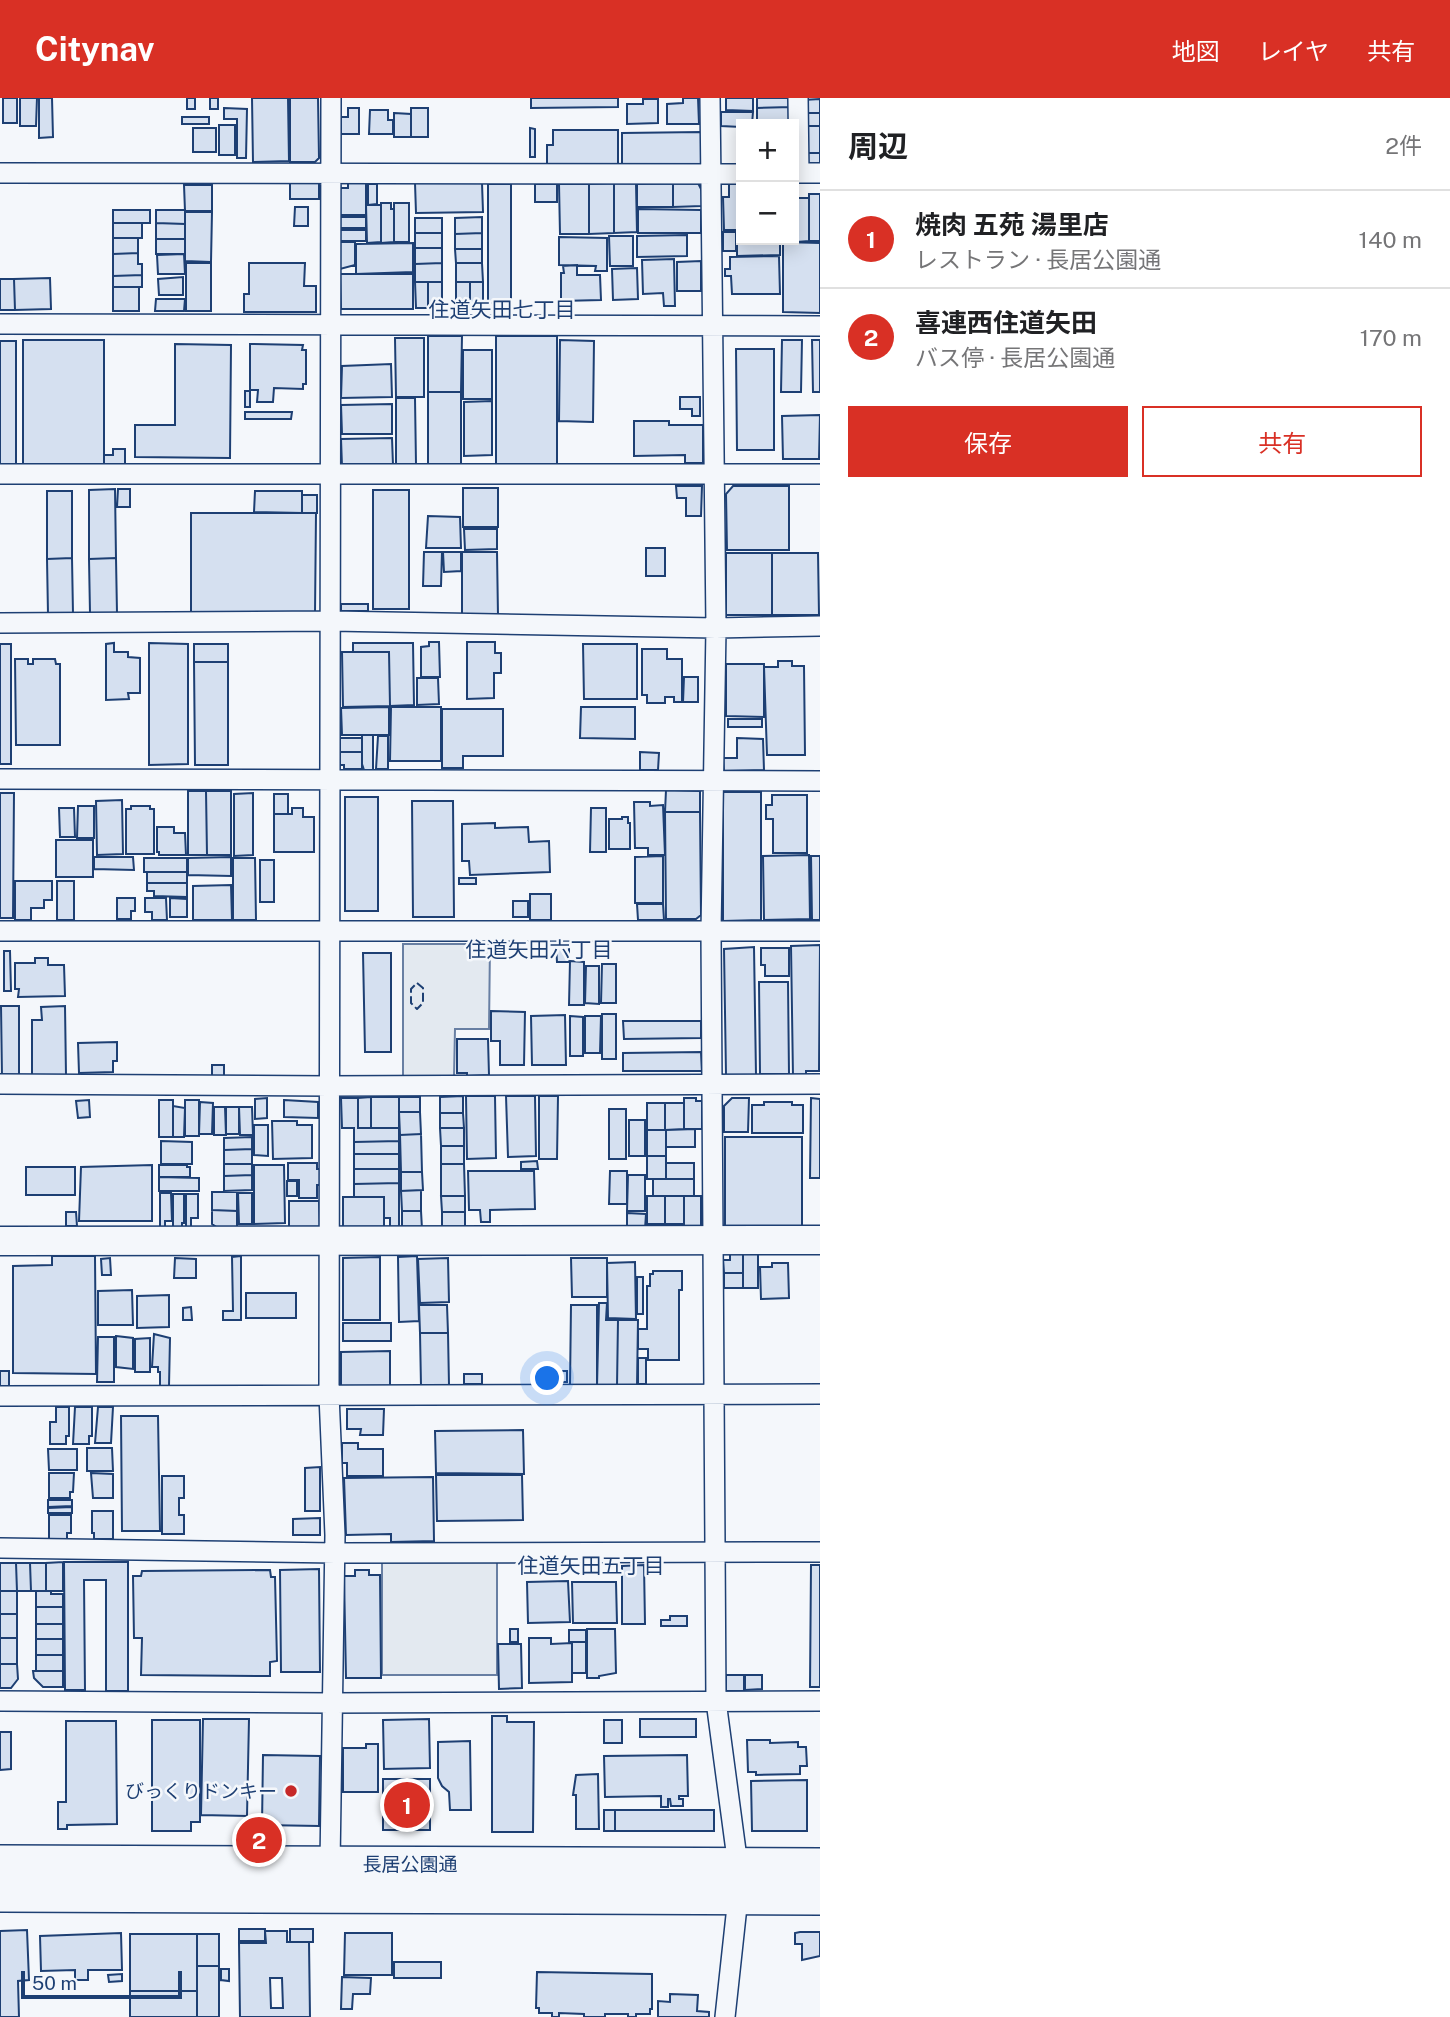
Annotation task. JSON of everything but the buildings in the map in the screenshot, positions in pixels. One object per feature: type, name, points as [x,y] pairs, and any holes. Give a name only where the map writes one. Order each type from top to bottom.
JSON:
[{"type":"highway","name":"長居公園通","points":[[0,1863],[330,1863],[738,1881],[820,1897]]},
{"type":"highway","name":"長居公園通","points":[[0,1894],[738,1881],[820,1866]]},
{"type":"street","points":[[330,1863],[335,1553],[329,1395],[331,98]]},
{"type":"street","points":[[710,98],[716,628],[711,932],[716,1701],[738,1881],[725,2017]]},
{"type":"street","points":[[797,119],[798,98]]},
{"type":"street","points":[[0,173],[736,174]]},
{"type":"street","points":[[799,173],[820,173]]},
{"type":"street","points":[[0,324],[820,326]]},
{"type":"street","points":[[0,474],[820,474]]},
{"type":"street","points":[[0,623],[332,621],[716,628],[820,625]]},
{"type":"street","points":[[0,779],[820,782]]},
{"type":"street","points":[[0,931],[820,931]]},
{"type":"street","points":[[0,1084],[820,1084]]},
{"type":"street","points":[[0,1241],[820,1240]]},
{"type":"street","points":[[0,1396],[820,1394]]},
{"type":"street","points":[[0,1548],[335,1553],[820,1552]]},
{"type":"street","points":[[0,1701],[820,1701]]},
{"type":"shaded area","points":[[403,944],[490,944],[489,1029],[455,1029],[454,1077],[403,1077]]},
{"type":"shaded area","points":[[382,1561],[497,1561],[497,1675],[382,1675]]},
{"type":"fence","points":[[417,983],[423,988],[423,1003],[417,1009],[411,1003],[411,989],[417,983]]},
{"type":"place","name":"びっくりドンキー","points":[[291,1791]]},
{"type":"place","name":"焼肉 五苑 湯里店","points":[[407,1805]]},
{"type":"place","name":"喜連西住道矢田","points":[[259,1840]]},
{"type":"district","name":"住道矢田七丁目","points":[[502,310]]},
{"type":"district","name":"住道矢田六丁目","points":[[539,950]]},
{"type":"district","name":"住道矢田五丁目","points":[[591,1566]]}]
